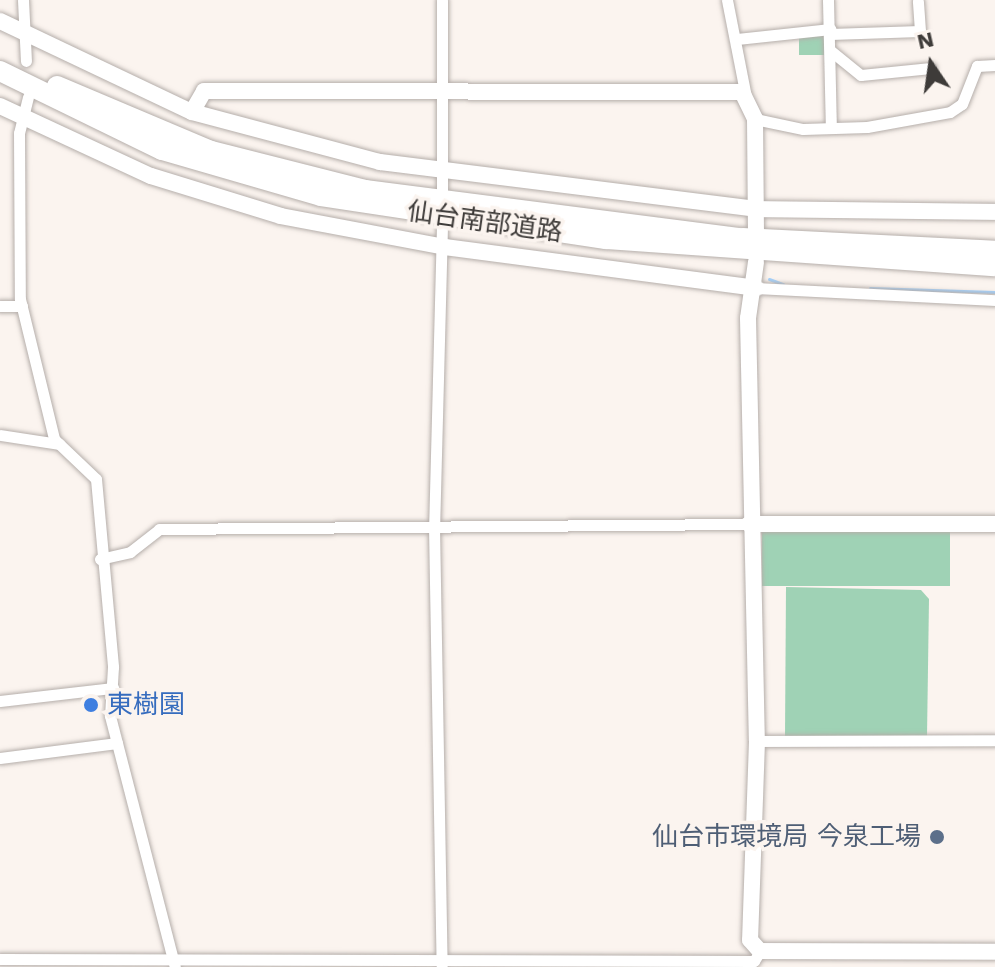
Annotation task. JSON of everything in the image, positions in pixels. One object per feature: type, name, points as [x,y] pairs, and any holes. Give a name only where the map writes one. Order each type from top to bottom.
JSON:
[{"type":"highway","name":"仙台南部道路","points":[[0,56],[211,151],[365,190],[656,229],[949,251],[995,250]]},
{"type":"highway","name":"仙台南部道路","points":[[0,71],[162,150],[321,196],[606,239],[995,266]]},
{"type":"street","points":[[23,0],[26,61]]},
{"type":"street","points":[[442,0],[442,194]]},
{"type":"street","points":[[727,0],[746,97],[755,119],[756,230]]},
{"type":"street","points":[[828,0],[831,51],[825,87],[831,128]]},
{"type":"street","points":[[737,39],[830,31],[920,31],[918,1]]},
{"type":"street","points":[[0,21],[192,112],[269,138],[441,172],[756,209],[995,212]]},
{"type":"street","points":[[831,51],[861,75],[931,68]]},
{"type":"street","points":[[755,119],[831,128],[950,112],[962,104],[977,66],[995,65]]},
{"type":"street","points":[[192,112],[204,91],[717,91],[746,97]]},
{"type":"street","points":[[28,97],[22,306],[42,365],[50,428],[96,479],[117,743],[174,962]]},
{"type":"street","points":[[0,106],[151,176],[281,216],[445,247],[756,288],[995,300]]},
{"type":"street","points":[[442,226],[445,247],[434,526],[442,964]]},
{"type":"street","points":[[756,262],[756,288],[748,318],[749,524],[757,741],[750,940],[760,951],[899,959],[995,952]]},
{"type":"street","points":[[0,306],[22,306]]},
{"type":"street","points":[[0,435],[64,444]]},
{"type":"street","points":[[100,559],[130,552],[159,529],[995,524]]},
{"type":"street","points":[[0,701],[113,688]]},
{"type":"street","points":[[757,741],[995,740]]},
{"type":"street","points":[[0,758],[117,743]]},
{"type":"street","points":[[0,959],[442,964],[754,961],[760,951]]},
{"type":"green space","points":[[799,35],[824,35],[824,55],[799,55]]},
{"type":"green space","points":[[762,531],[950,531],[950,586],[762,586]]},
{"type":"green space","points":[[786,587],[921,590],[929,599],[927,736],[785,736]]},
{"type":"waterway","points":[[769,279],[783,284]]},
{"type":"waterway","points":[[870,288],[995,292]]},
{"type":"place","name":"東樹園","points":[[91,705]]},
{"type":"place","name":"仙台市環境局 今泉工場","points":[[937,837]]}]
